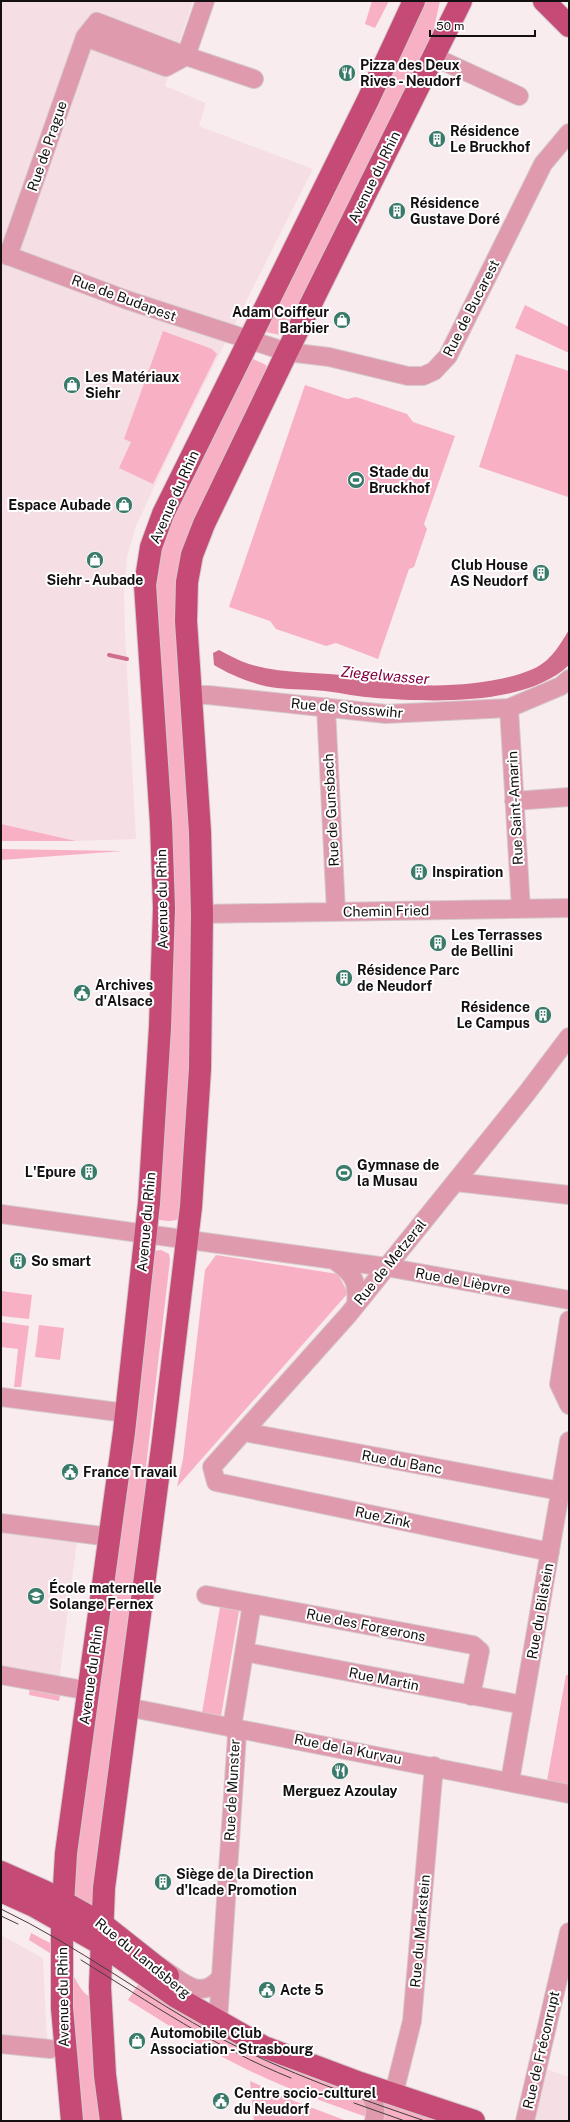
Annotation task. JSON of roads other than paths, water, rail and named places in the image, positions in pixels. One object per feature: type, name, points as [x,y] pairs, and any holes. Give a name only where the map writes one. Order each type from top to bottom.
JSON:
[{"type":"main road","name":"Avenue du Rhin","points":[[72,2121],[62,2008],[63,1911],[69,1830],[126,1413],[145,1234],[160,1027],[164,908],[161,823],[145,585],[151,547],[163,514],[368,100],[414,1]]},
{"type":"main road","points":[[440,58],[446,1]]},
{"type":"main road","name":"Avenue du Rhin","points":[[111,2121],[102,2032],[101,1933],[104,1888],[163,1440],[186,1240],[200,1069],[202,914],[200,832],[186,621],[187,582],[192,555],[204,524],[287,352],[440,58],[460,1]]},
{"type":"main road","points":[[544,1],[569,26]]},
{"type":"main road","points":[[1,1872],[39,1888],[63,1911]]},
{"type":"main road","points":[[1,1891],[63,1911]]},
{"type":"main road","name":"Rue du Landsberg","points":[[63,1911],[145,1956],[218,2021]]},
{"type":"main road","name":"Rue du Landsberg","points":[[101,1933],[176,1997],[264,2046],[360,2083],[394,2093],[474,2121]]},
{"type":"street","points":[[205,1],[186,56],[254,79]]},
{"type":"street","name":"Rue de Prague","points":[[5,254],[85,37],[166,67],[186,56]]},
{"type":"street","points":[[440,58],[519,96]]},
{"type":"street","name":"Rue de Bucarest","points":[[287,352],[329,357],[408,376],[423,376],[434,371],[448,356],[543,164],[569,133]]},
{"type":"street","name":"Rue de Budapest","points":[[5,254],[127,300],[248,340]]},
{"type":"street","points":[[248,340],[287,352]]},
{"type":"street","name":"Rue de Stosswihr","points":[[191,696],[208,695],[386,714],[509,708],[561,686],[569,679]]},
{"type":"street","name":"Rue de Gunsbach","points":[[326,707],[336,912]]},
{"type":"street","name":"Rue Saint-Amarin","points":[[509,708],[521,909]]},
{"type":"street","points":[[514,801],[569,797]]},
{"type":"street","name":"Chemin Fried","points":[[202,914],[569,908]]},
{"type":"street","name":"Rue de Metzeral","points":[[216,1482],[212,1468],[356,1305],[567,1042]]},
{"type":"street","points":[[456,1182],[569,1195]]},
{"type":"street","name":"Rue de Lièpvre","points":[[1,1214],[386,1267],[569,1300]]},
{"type":"street","points":[[334,1260],[348,1270],[356,1283],[356,1305]]},
{"type":"street","points":[[569,1320],[559,1384],[569,1405]]},
{"type":"street","points":[[1,1397],[126,1413]]},
{"type":"street","name":"Rue du Banc","points":[[244,1432],[560,1491]]},
{"type":"street","name":"Rue du Bilstein","points":[[510,1781],[569,1441]]},
{"type":"street","name":"Rue Zink","points":[[216,1482],[550,1552]]},
{"type":"street","points":[[1,1523],[110,1537]]},
{"type":"street","name":"Rue des Forgerons","points":[[206,1595],[473,1645],[480,1650],[471,1696]]},
{"type":"street","name":"Rue de Munster","points":[[218,2021],[237,1736],[232,1727],[252,1604]]},
{"type":"street","name":"Rue Martin","points":[[245,1652],[524,1705]]},
{"type":"street","points":[[1,1674],[89,1691]]},
{"type":"street","name":"Rue de la Kurvau","points":[[127,1707],[434,1766],[569,1794]]},
{"type":"street","name":"Rue du Markstein","points":[[394,2093],[412,2021],[434,1766]]},
{"type":"street","name":"Rue de Fréconrupt","points":[[525,2121],[569,1932]]},
{"type":"street","points":[[145,1956],[192,1988],[204,1990],[214,1986],[220,1978]]},
{"type":"street","points":[[1,2044],[50,2049]]},
{"type":"street","points":[[360,2083],[370,2093],[376,2104],[374,2121]]},
{"type":"waterway","name":"Ziegelwasser","points":[[109,655],[127,659]]},
{"type":"tram line","points":[[1,1909],[57,1939],[165,2006],[245,2051],[321,2084],[425,2121]]},
{"type":"tram line","points":[[1,1916],[18,1924]]},
{"type":"tram line","points":[[81,1960],[183,2024],[236,2053],[291,2078]]},
{"type":"tram line","points":[[354,2103],[405,2121]]},
{"type":"place","name":"Pizza des Deux Rives - Neudorf","points":[[347,73]]},
{"type":"place","name":"Résidence Le Bruckhof","points":[[437,139]]},
{"type":"place","name":"Résidence Gustave Doré","points":[[397,211]]},
{"type":"place","name":"Adam Coiffeur Barbier","points":[[342,320]]},
{"type":"place","name":"Les Matériaux Siehr","points":[[72,385]]},
{"type":"place","name":"Stade du Bruckhof","points":[[356,480]]},
{"type":"place","name":"Espace Aubade","points":[[124,505]]},
{"type":"place","name":"Siehr - Aubade","points":[[95,560]]},
{"type":"place","name":"Club House AS Neudorf","points":[[541,573]]},
{"type":"place","name":"Inspiration","points":[[419,872]]},
{"type":"place","name":"Les Terrasses de Bellini","points":[[438,943]]},
{"type":"place","name":"Résidence Parc de Neudorf","points":[[344,978]]},
{"type":"place","name":"Archives d'Alsace","points":[[82,993]]},
{"type":"place","name":"Résidence Le Campus","points":[[543,1015]]},
{"type":"place","name":"L'Epure","points":[[89,1172]]},
{"type":"place","name":"Gymnase de la Musau","points":[[344,1173]]},
{"type":"place","name":"So smart","points":[[18,1261]]},
{"type":"place","name":"France Travail","points":[[70,1472]]},
{"type":"place","name":"École maternelle Solange Fernex","points":[[36,1596]]},
{"type":"place","name":"Merguez Azoulay","points":[[340,1771]]},
{"type":"place","name":"Siège de la Direction d'Icade Promotion","points":[[163,1882]]},
{"type":"place","name":"Acte 5","points":[[267,1990]]},
{"type":"place","name":"Automobile Club Association - Strasbourg","points":[[137,2041]]},
{"type":"place","name":"Centre socio-culturel du Neudorf","points":[[221,2101]]}]
